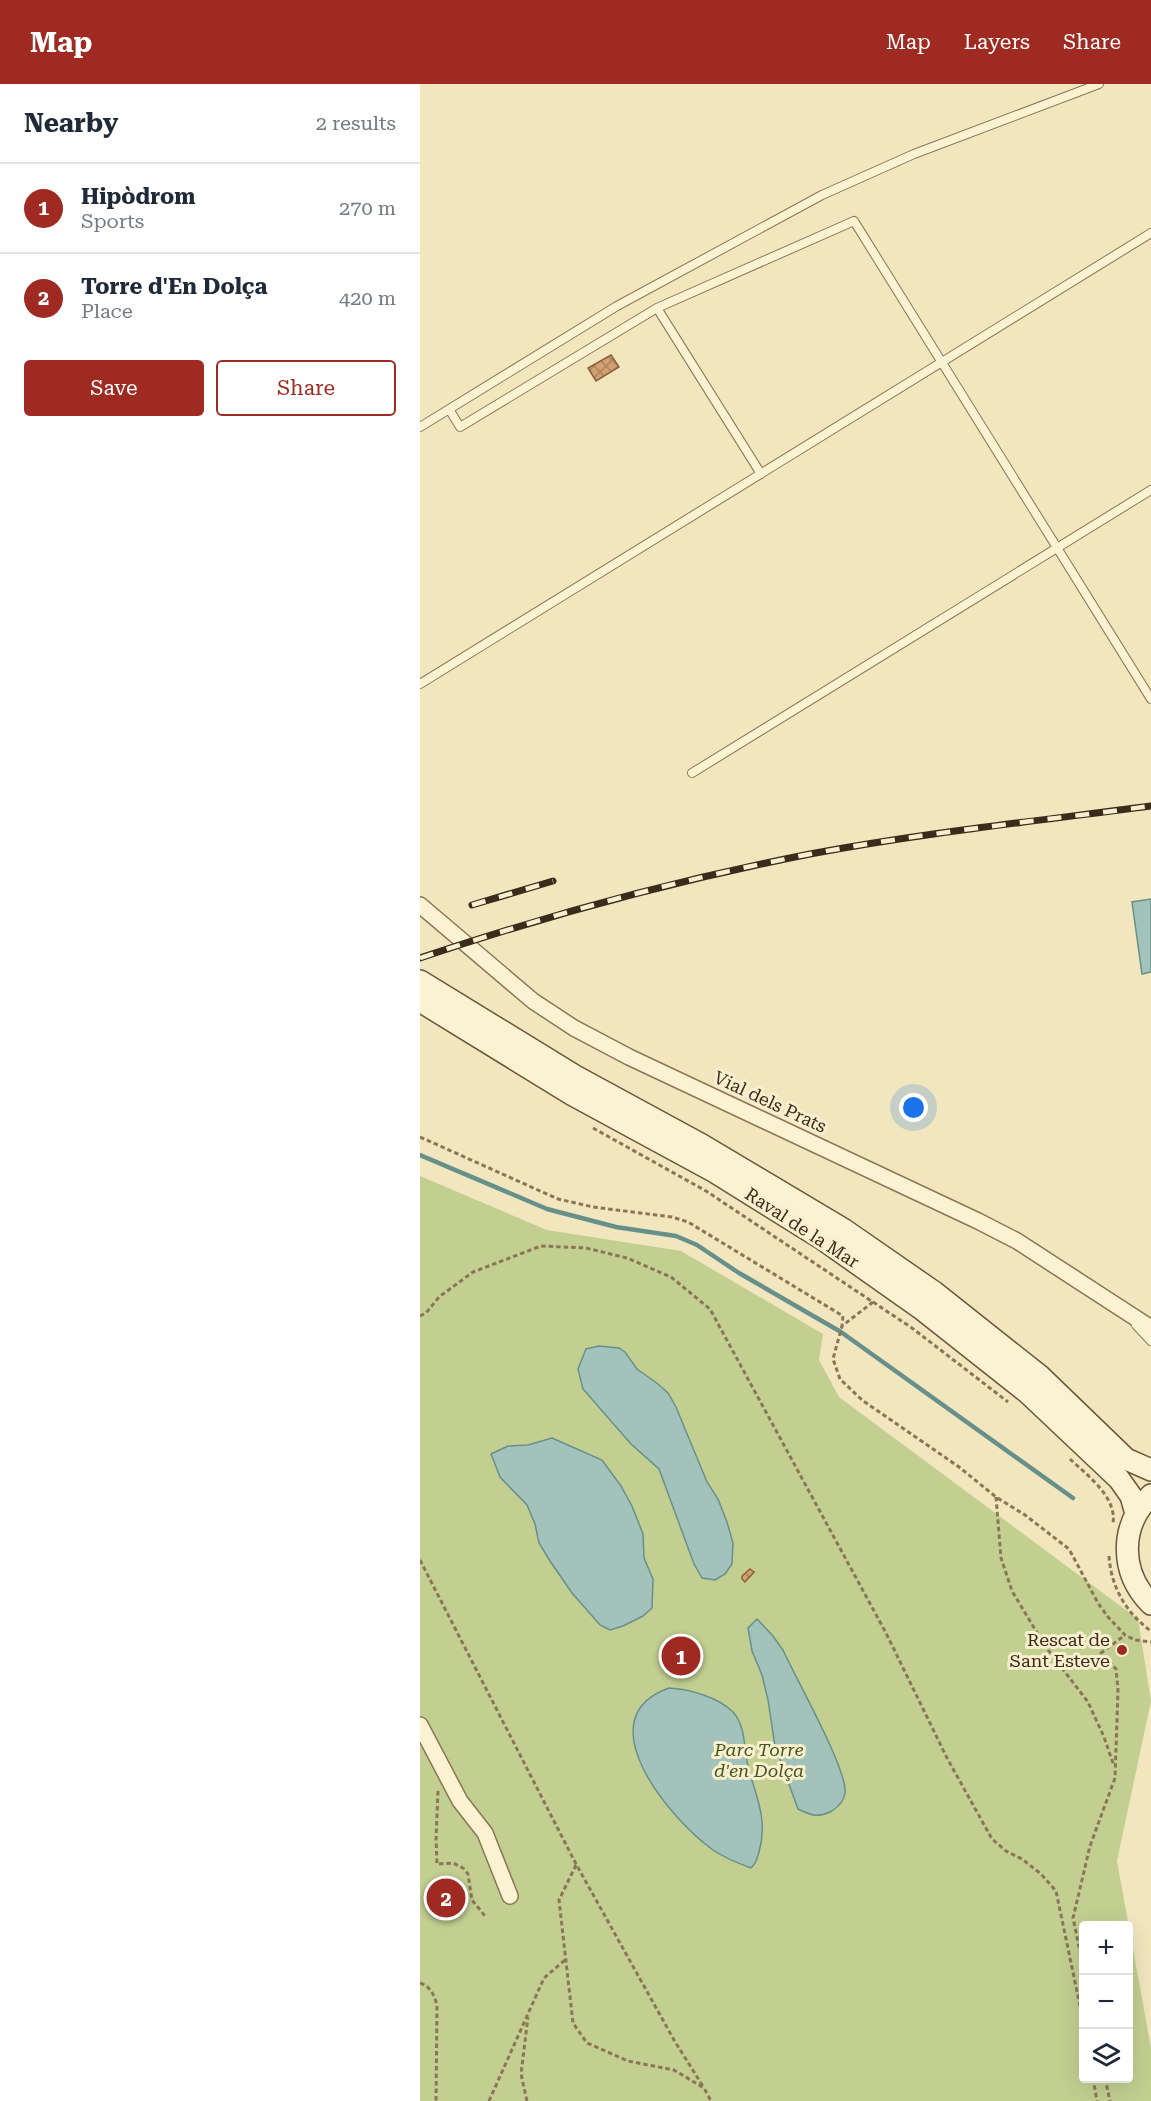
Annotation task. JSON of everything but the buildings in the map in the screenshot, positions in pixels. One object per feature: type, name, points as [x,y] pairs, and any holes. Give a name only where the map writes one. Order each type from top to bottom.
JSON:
[{"type":"street","name":"Vial dels Prats","points":[[420,905],[533,1001],[574,1028],[639,1062],[1017,1241],[1151,1328]]},
{"type":"street","name":"Raval de la Mar","points":[[420,981],[575,1076],[702,1145],[843,1229],[934,1292],[1040,1376],[1126,1459],[1151,1470]]},
{"type":"street","name":"Raval de la Mar","points":[[420,1001],[573,1095],[715,1172],[821,1238],[904,1297],[1028,1393],[1119,1479],[1131,1496],[1136,1514]]},
{"type":"street","points":[[1151,1495],[1136,1514],[1127,1542],[1127,1557],[1135,1585],[1151,1604]]},
{"type":"street","points":[[420,1725],[460,1801],[485,1833],[510,1896]]},
{"type":"lane","points":[[420,427],[617,306],[822,195],[914,154],[1099,84]]},
{"type":"lane","points":[[449,409],[460,427],[657,308],[854,221],[1151,699]]},
{"type":"lane","points":[[420,684],[1151,233]]},
{"type":"lane","points":[[657,308],[760,474]]},
{"type":"lane","points":[[692,773],[1151,490]]},
{"type":"lane","name":"Vial dels Prats","points":[[1121,1308],[1151,1323]]},
{"type":"lane","name":"Vial dels Prats","points":[[1121,1308],[1151,1341]]},
{"type":"path","points":[[587,1124],[706,1191],[912,1328],[1013,1406]]},
{"type":"path","points":[[420,1137],[558,1199],[593,1207],[672,1217],[688,1222],[843,1316],[833,1359],[840,1379],[869,1405],[959,1467],[996,1497],[1025,1515],[1069,1549],[1098,1602],[1125,1635],[1135,1640],[1151,1642]]},
{"type":"path","points":[[420,1316],[426,1313],[439,1297],[473,1272],[541,1246],[586,1248],[627,1258],[671,1277],[710,1309],[886,1633],[947,1758],[992,1839],[1041,1874],[1056,1891],[1079,2005]]},
{"type":"path","points":[[842,1326],[873,1302]]},
{"type":"path","points":[[1063,1452],[1104,1492],[1114,1515],[1112,1526]]},
{"type":"path","points":[[996,1497],[1000,1558],[1012,1591],[1045,1646],[1088,1702],[1104,1737],[1115,1770]]},
{"type":"path","points":[[1108,1547],[1115,1588],[1129,1610],[1151,1631]]},
{"type":"path","points":[[420,1560],[576,1864],[674,2040],[711,2101]]},
{"type":"path","points":[[1079,1949],[1073,1918],[1090,1846],[1115,1778],[1118,1690],[1116,1669],[1101,1653],[1125,1635]]},
{"type":"path","points":[[439,1764],[437,1864],[453,1863],[468,1874],[472,1900],[485,1916]]},
{"type":"path","points":[[576,1864],[559,1900],[573,2023],[587,2043],[628,2061],[674,2070],[704,2088]]},
{"type":"path","points":[[489,2101],[544,1978],[565,1960]]},
{"type":"path","points":[[420,1983],[426,1985],[434,1994],[437,2005],[436,2101]]},
{"type":"path","points":[[527,2101],[520,2074],[528,2016]]},
{"type":"path","points":[[1094,2083],[1097,2101]]},
{"type":"path","points":[[1106,2083],[1110,2101]]},
{"type":"green space","name":"Parc Torre d'en Dolça","points":[[420,1176],[547,1230],[681,1251],[823,1334],[819,1360],[839,1397],[1138,1619],[1151,1701],[1117,1861],[1128,1921],[1079,1921],[1079,2083],[1133,2083],[1133,1949],[1151,2048],[1151,2101],[420,2101]]},
{"type":"water","points":[[1151,899],[1151,972],[1142,974],[1132,902]]},
{"type":"water","points":[[599,1346],[619,1348],[625,1352],[637,1369],[668,1393],[676,1407],[707,1482],[718,1499],[733,1543],[732,1564],[725,1574],[715,1580],[702,1578],[694,1564],[659,1469],[631,1444],[583,1389],[578,1369],[586,1349]]},
{"type":"water","points":[[552,1438],[602,1460],[621,1486],[643,1534],[644,1558],[653,1579],[652,1608],[643,1616],[623,1626],[610,1630],[600,1625],[572,1593],[539,1543],[535,1524],[527,1505],[500,1477],[491,1454],[508,1446],[528,1445]]},
{"type":"water","points":[[757,1619],[783,1650],[820,1723],[844,1781],[845,1793],[842,1801],[832,1811],[823,1815],[815,1815],[798,1809],[775,1746],[768,1700],[762,1675],[752,1651],[748,1628]]},
{"type":"water","points":[[669,1688],[694,1692],[711,1698],[733,1712],[740,1723],[762,1828],[759,1852],[751,1868],[718,1853],[696,1836],[676,1816],[643,1769],[634,1745],[634,1722],[645,1702]]},
{"type":"waterway","points":[[420,1155],[547,1209],[616,1227],[676,1236],[697,1245],[739,1273],[841,1332],[1073,1498]]},
{"type":"railway","points":[[420,958],[516,927],[613,900],[760,864],[894,840],[1151,806]]},
{"type":"railway","points":[[472,905],[553,881]]},
{"type":"place","name":"Rescat de Sant Esteve","points":[[1122,1650]]},
{"type":"place","name":"Hipòdrom","points":[[681,1656]]},
{"type":"place","name":"Torre d'En Dolça","points":[[446,1898]]}]
